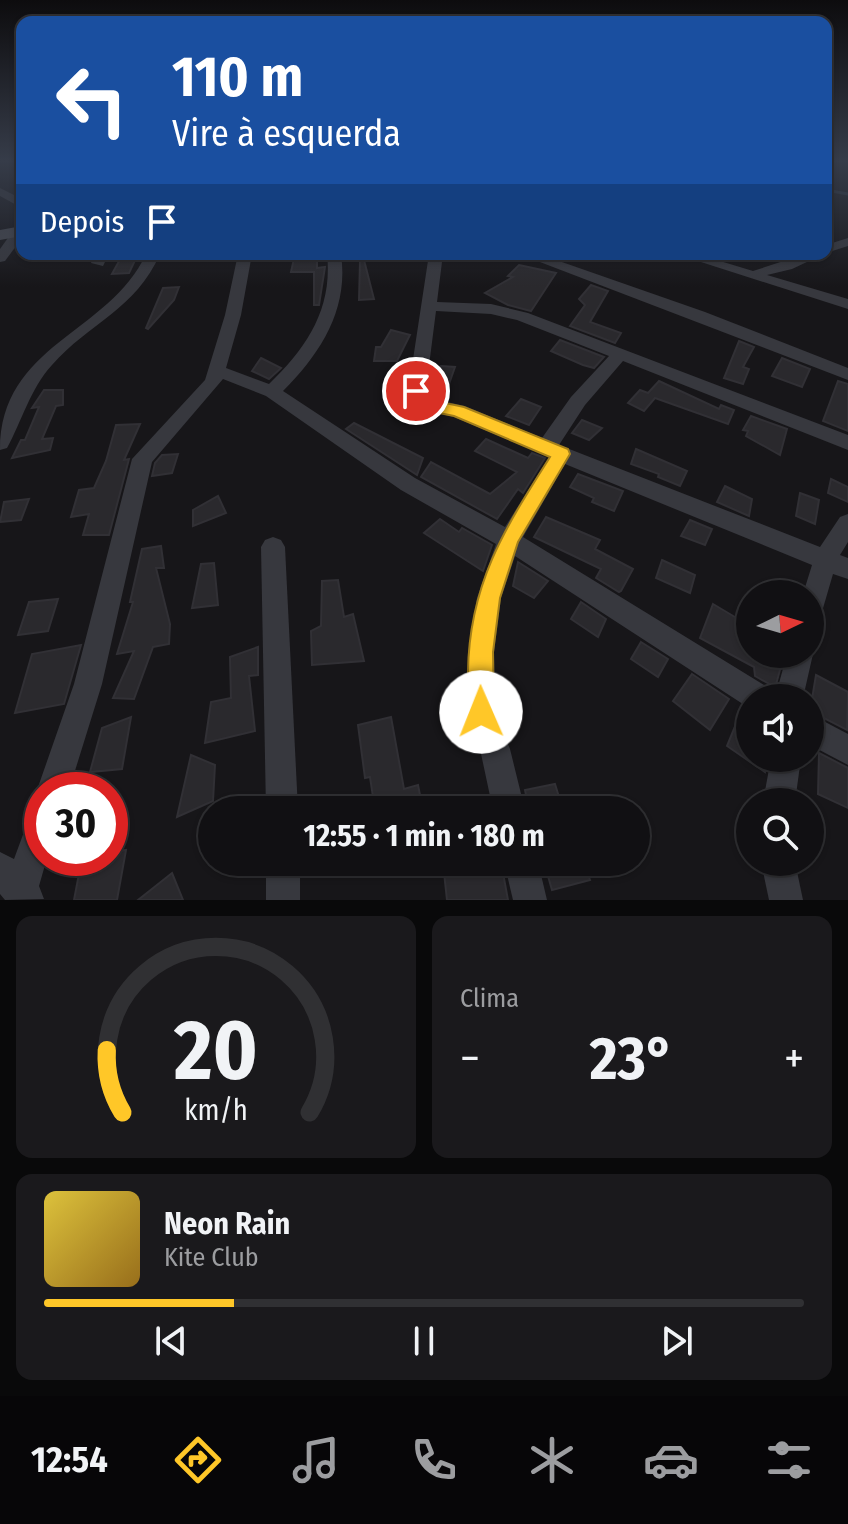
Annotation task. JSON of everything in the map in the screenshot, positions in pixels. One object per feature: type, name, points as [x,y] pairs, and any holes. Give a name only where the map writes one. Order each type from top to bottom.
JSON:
[{"type":"street","points":[[0,258],[12,236]]},
{"type":"street","points":[[0,443],[24,392],[47,360],[141,281],[150,260]]},
{"type":"street","points":[[59,772],[88,684],[142,459],[213,382],[233,315],[244,260]]},
{"type":"street","points":[[272,392],[296,369],[325,321],[335,298],[335,260]]},
{"type":"street","points":[[435,260],[416,399],[421,404],[458,411],[848,569]]},
{"type":"street","points":[[543,260],[699,315],[848,374]]},
{"type":"street","points":[[704,260],[848,304]]},
{"type":"street","points":[[744,260],[760,276]]},
{"type":"street","points":[[760,276],[801,260]]},
{"type":"street","points":[[431,306],[505,311],[848,443]]},
{"type":"street","points":[[506,796],[495,749],[481,712],[481,652],[489,598],[509,540],[578,401],[619,355]]},
{"type":"street","points":[[218,371],[272,392],[408,484],[509,540],[737,684]]},
{"type":"street","points":[[819,580],[825,559],[848,523]]},
{"type":"street","points":[[273,547],[282,796]]},
{"type":"street","points":[[824,737],[848,750]]},
{"type":"street","points":[[16,887],[24,868]]},
{"type":"street","points":[[283,876],[283,900]]},
{"type":"street","points":[[524,876],[530,900]]},
{"type":"street","points":[[781,876],[786,900]]},
{"type":"building","points":[[120,260],[135,260],[129,273],[112,274]]},
{"type":"building","points":[[294,260],[317,260],[317,268],[325,267],[319,305],[314,305],[314,272],[291,272]]},
{"type":"building","points":[[364,260],[374,299],[359,300],[360,261]]},
{"type":"building","points":[[519,265],[556,273],[531,311],[508,305],[485,293],[513,277],[508,276]]},
{"type":"building","points":[[591,285],[608,291],[590,322],[621,333],[615,343],[570,326],[585,305],[579,299]]},
{"type":"building","points":[[179,287],[174,300],[146,328],[163,288]]},
{"type":"building","points":[[391,330],[410,335],[397,361],[374,361],[376,347],[381,347]]},
{"type":"building","points":[[560,340],[604,357],[594,368],[583,365],[551,351]]},
{"type":"building","points":[[739,341],[754,347],[743,367],[749,369],[743,384],[724,378]]},
{"type":"building","points":[[261,358],[281,368],[269,379],[252,371]]},
{"type":"building","points":[[782,358],[810,369],[802,387],[772,376]]},
{"type":"building","points":[[441,366],[455,367],[444,398],[436,396]]},
{"type":"building","points":[[659,381],[719,409],[721,405],[734,410],[728,424],[655,398],[644,411],[628,403],[640,390],[648,393]]},
{"type":"building","points":[[838,381],[848,384],[848,431],[823,421]]},
{"type":"building","points":[[44,390],[63,390],[63,405],[56,406],[42,439],[53,438],[50,450],[12,458],[21,440],[25,440],[39,407],[32,408]]},
{"type":"building","points":[[521,399],[541,407],[529,425],[506,416]]},
{"type":"building","points":[[751,416],[787,429],[780,455],[746,436],[748,431],[743,430]]},
{"type":"building","points":[[582,420],[602,428],[589,440],[572,433]]},
{"type":"building","points":[[354,423],[423,458],[417,475],[346,429]]},
{"type":"building","points":[[140,424],[124,460],[129,459],[109,535],[83,535],[89,514],[71,517],[79,490],[94,488],[106,461],[116,425]]},
{"type":"building","points":[[486,439],[528,458],[532,453],[545,458],[523,493],[518,489],[497,519],[421,477],[431,462],[490,494],[517,472],[475,451]]},
{"type":"building","points":[[636,449],[687,471],[680,486],[631,464]]},
{"type":"building","points":[[178,454],[172,473],[152,476],[155,463],[162,455]]},
{"type":"building","points":[[578,474],[623,491],[614,511],[592,502],[594,498],[570,487]]},
{"type":"building","points":[[831,479],[848,487],[848,502],[828,493]]},
{"type":"building","points":[[725,486],[752,499],[749,516],[717,502]]},
{"type":"building","points":[[800,493],[819,500],[815,524],[796,516]]},
{"type":"building","points":[[218,496],[226,513],[193,526],[193,510]]},
{"type":"building","points":[[29,499],[21,520],[0,522],[4,502]]},
{"type":"building","points":[[546,517],[600,540],[595,549],[633,569],[621,591],[596,578],[601,569],[534,537]]},
{"type":"building","points":[[440,519],[459,532],[462,528],[492,545],[483,571],[424,533]]},
{"type":"building","points":[[690,520],[712,529],[705,545],[681,536]]},
{"type":"building","points":[[161,546],[164,568],[156,568],[170,624],[169,644],[153,647],[134,699],[113,698],[134,651],[117,654],[133,602],[130,602],[142,549]]},
{"type":"building","points":[[662,560],[695,575],[690,593],[656,578]]},
{"type":"building","points":[[518,562],[548,581],[534,598],[513,586]]},
{"type":"building","points":[[214,563],[218,605],[192,608],[201,564]]},
{"type":"building","points":[[338,580],[344,617],[353,614],[364,661],[312,665],[311,631],[321,626],[322,581]]},
{"type":"building","points":[[58,599],[48,631],[18,635],[29,602]]},
{"type":"building","points":[[581,602],[606,619],[598,637],[571,619]]},
{"type":"building","points":[[713,604],[736,618],[736,657],[700,638]]},
{"type":"building","points":[[641,642],[668,659],[658,677],[631,659]]},
{"type":"building","points":[[81,645],[64,704],[15,713],[32,654]]},
{"type":"building","points":[[258,647],[258,675],[249,676],[255,731],[205,743],[211,702],[231,698],[230,657]]},
{"type":"building","points":[[754,668],[780,668],[776,684],[769,684],[755,676]]},
{"type":"building","points":[[692,674],[729,699],[710,730],[673,701]]},
{"type":"building","points":[[816,675],[848,692],[847,730],[824,718],[824,684],[814,684]]},
{"type":"building","points":[[131,717],[122,769],[90,772],[102,728]]},
{"type":"building","points":[[391,717],[404,789],[418,785],[420,796],[373,796],[370,777],[365,778],[358,725]]},
{"type":"building","points":[[736,724],[736,752],[727,746]]},
{"type":"building","points":[[191,755],[215,765],[213,796],[198,796],[198,808],[177,817]]},
{"type":"building","points":[[824,756],[848,768],[848,808],[824,797],[824,788],[818,788],[819,772],[824,772]]},
{"type":"building","points":[[555,784],[559,796],[526,796],[525,790]]},
{"type":"building","points":[[172,873],[183,900],[138,900]]},
{"type":"building","points":[[79,876],[121,876],[117,900],[74,900]]},
{"type":"building","points":[[444,876],[504,876],[508,900],[447,900]]},
{"type":"building","points":[[548,876],[589,876],[590,880],[552,890]]},
{"type":"route","points":[[416,391],[416,399],[421,404],[458,411],[561,454],[509,540],[489,598],[481,652],[481,712]]}]
